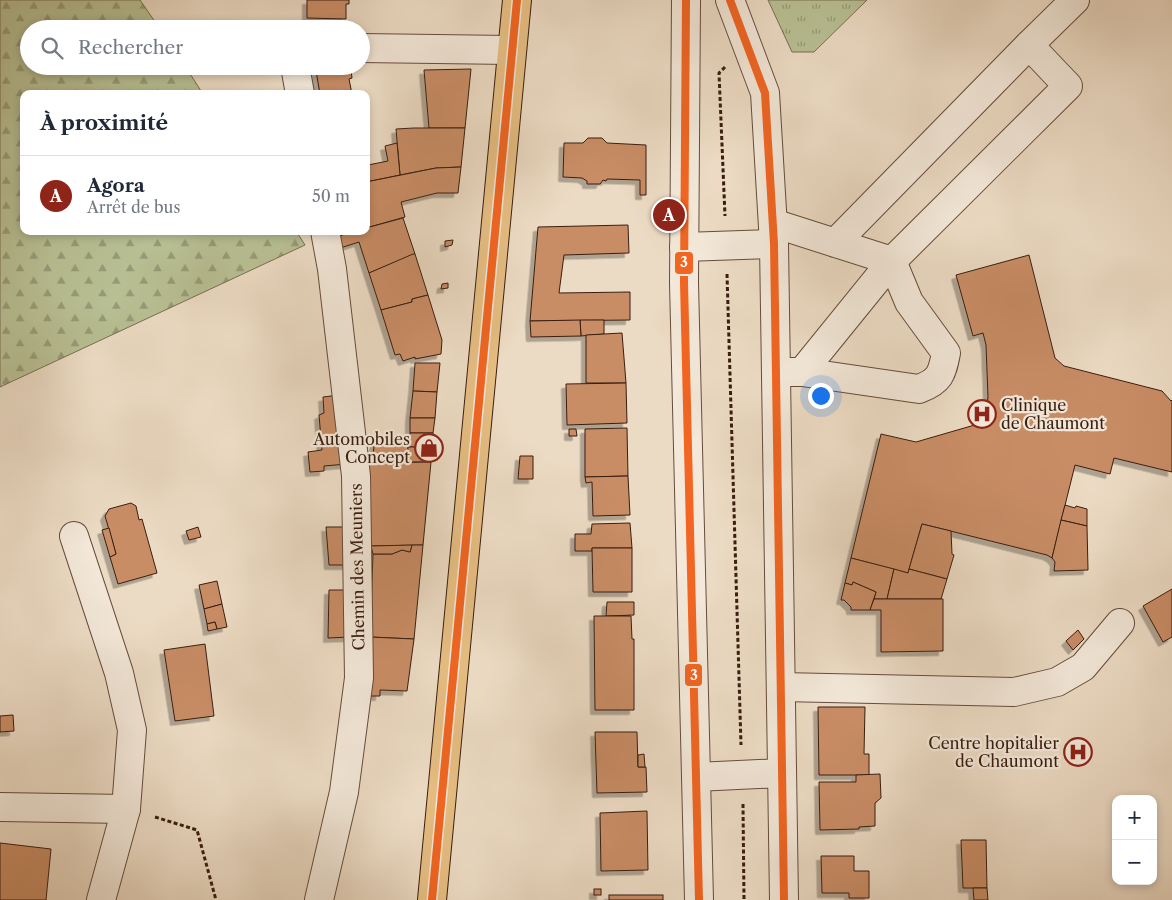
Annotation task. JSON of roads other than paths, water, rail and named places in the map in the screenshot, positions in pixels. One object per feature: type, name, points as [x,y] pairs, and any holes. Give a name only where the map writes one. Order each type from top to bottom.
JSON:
[{"type":"main road","points":[[432,900],[517,0]]},
{"type":"street","points":[[686,0],[684,246],[699,900]]},
{"type":"street","points":[[730,0],[765,93],[774,234],[789,372],[781,687],[784,900]]},
{"type":"street","points":[[835,243],[1075,0]]},
{"type":"street","points":[[789,372],[892,261],[1068,86],[1029,45]]},
{"type":"street","points":[[370,48],[512,50]]},
{"type":"street","points":[[297,75],[299,90]]},
{"type":"street","points":[[684,246],[726,245],[774,234],[835,243],[892,261],[909,302],[946,353],[942,370],[933,384],[919,390],[789,372]]},
{"type":"street","name":"Chemin des Meuniers","points":[[319,900],[344,792],[359,678],[356,476],[332,269],[326,235]]},
{"type":"street","points":[[74,536],[119,673],[132,730],[126,809],[101,900]]},
{"type":"street","points":[[781,687],[1014,692],[1057,682],[1083,667],[1120,623]]},
{"type":"street","points":[[696,777],[782,773]]},
{"type":"street","points":[[0,807],[126,809]]},
{"type":"place","name":"Agora","points":[[669,215]]},
{"type":"place","name":"Clinique de Chaumont","points":[[982,414]]},
{"type":"place","name":"Automobiles Concept","points":[[429,448]]},
{"type":"place","name":"Centre hopitalier de Chaumont","points":[[1078,752]]}]
